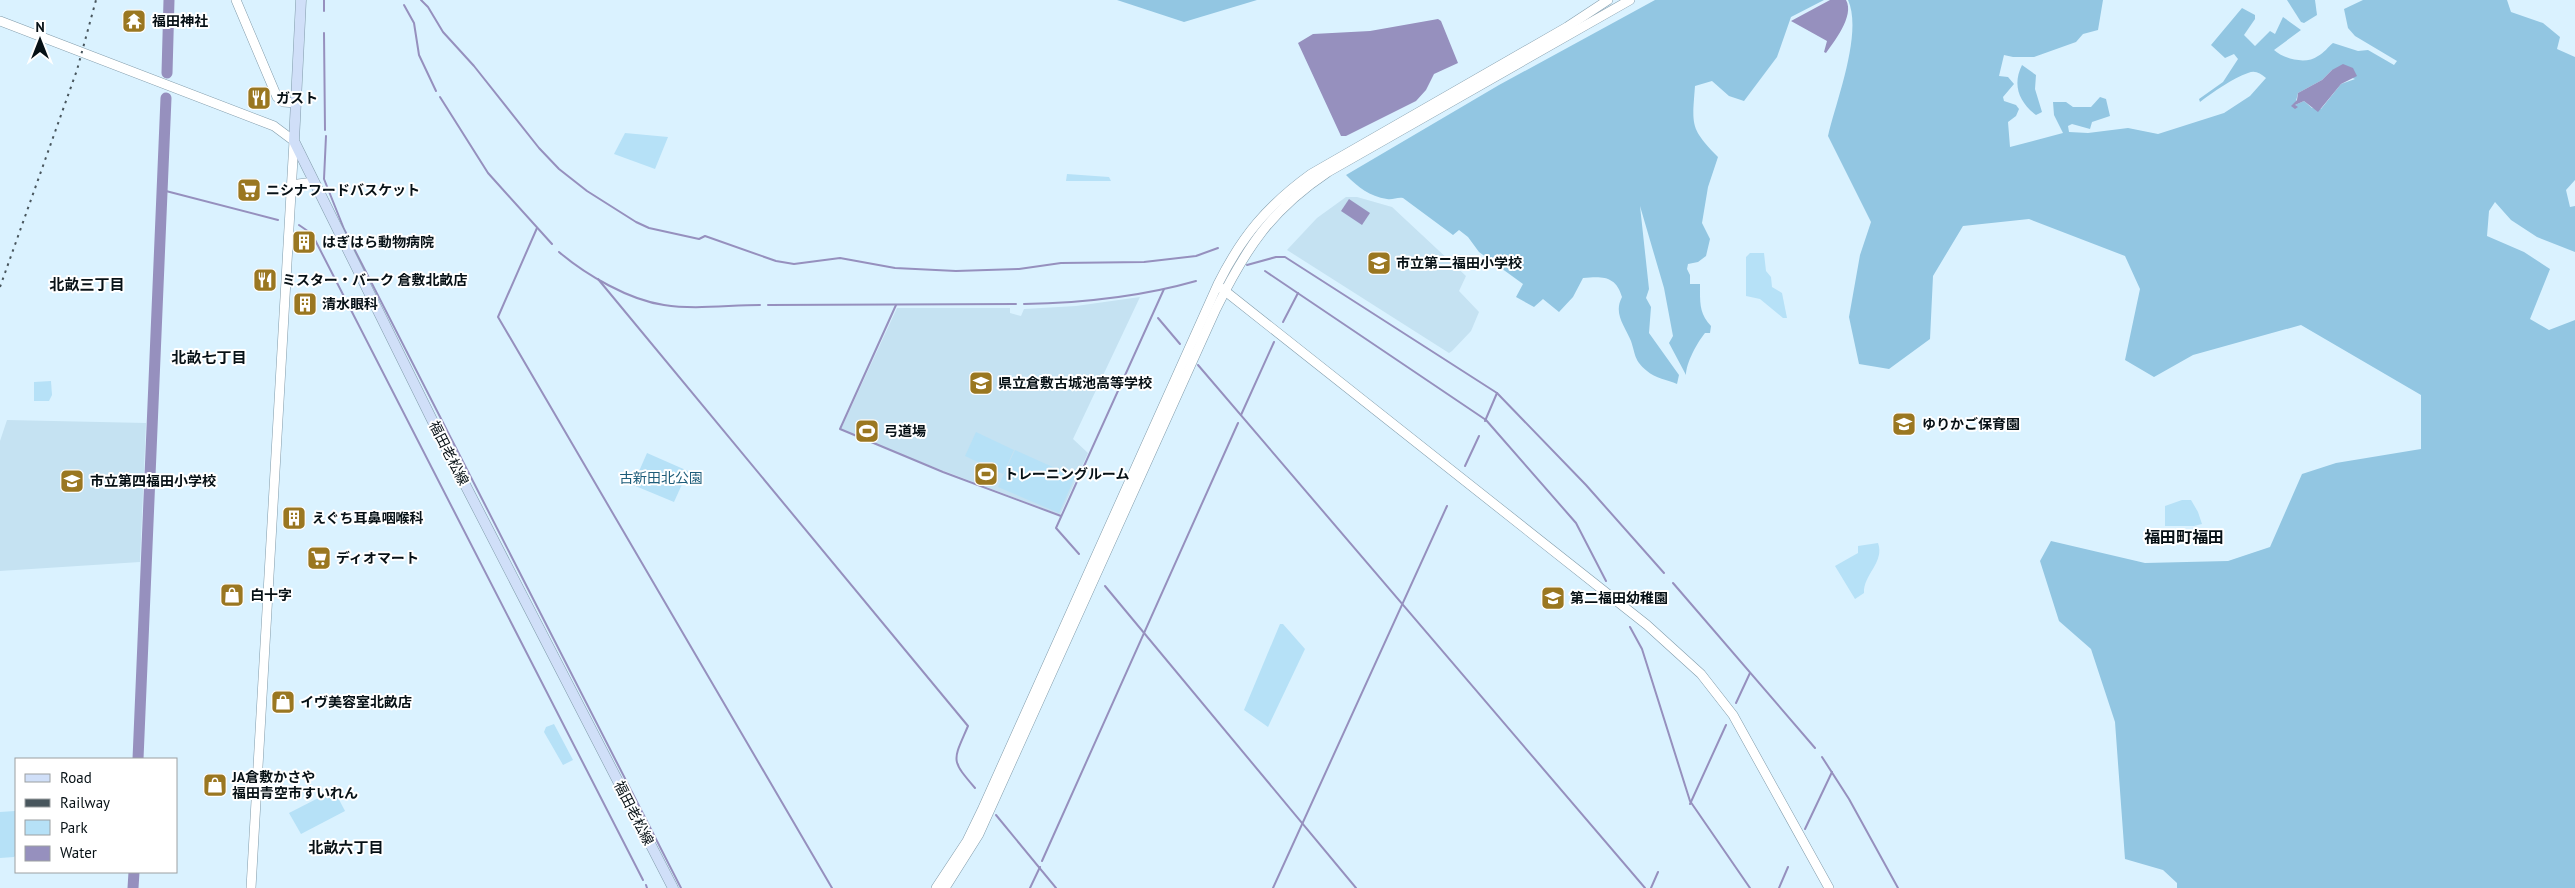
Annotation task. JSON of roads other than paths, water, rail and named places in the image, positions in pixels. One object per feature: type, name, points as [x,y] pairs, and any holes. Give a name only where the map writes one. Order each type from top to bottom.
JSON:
[{"type":"main road","name":"福田老松線","points":[[302,0],[294,141],[434,423],[673,888]]},
{"type":"street","points":[[236,0],[277,97],[283,102],[296,103]]},
{"type":"street","points":[[936,888],[967,841],[982,810],[1247,234],[1276,202],[1296,185],[1331,162],[1567,27],[1608,0]]},
{"type":"street","points":[[945,888],[979,834],[1221,287],[1273,216],[1307,186],[1630,0]]},
{"type":"street","points":[[0,21],[274,126],[294,141],[251,888]]},
{"type":"street","points":[[290,194],[298,184],[314,182]]},
{"type":"street","points":[[1221,287],[1647,625],[1701,674],[1733,715],[1829,888]]},
{"type":"water","points":[[1830,0],[1846,0],[1848,14],[1842,29],[1826,53],[1824,52],[1827,41],[1791,21]]},
{"type":"water","points":[[1438,19],[1441,21],[1458,63],[1434,74],[1426,90],[1416,101],[1346,136],[1341,136],[1298,43],[1313,34],[1370,31]]},
{"type":"water","points":[[2343,64],[2353,68],[2357,76],[2341,84],[2318,112],[2304,101],[2295,105],[2298,107],[2295,109],[2291,106],[2297,100],[2298,93],[2322,80],[2332,70]]},
{"type":"water","points":[[1349,199],[1370,213],[1362,225],[1341,211]]},
{"type":"waterway","points":[[167,73],[169,0]]},
{"type":"waterway","points":[[324,0],[324,11]]},
{"type":"waterway","points":[[421,0],[428,7],[443,32],[474,66],[539,148],[559,169],[587,191],[636,222],[649,228],[699,239],[705,236],[776,261],[794,264],[840,258],[895,268],[956,271],[1019,269],[1061,263],[1144,262],[1196,256],[1218,248]]},
{"type":"waterway","points":[[404,5],[414,23],[419,55],[436,91]]},
{"type":"waterway","points":[[324,33],[325,130]]},
{"type":"waterway","points":[[440,97],[488,173],[552,244]]},
{"type":"waterway","points":[[138,758],[166,98]]},
{"type":"waterway","points":[[326,136],[324,179],[344,229],[681,888]]},
{"type":"waterway","points":[[162,190],[278,220]]},
{"type":"waterway","points":[[299,225],[312,234],[643,880]]},
{"type":"waterway","points":[[537,228],[498,317],[832,888]]},
{"type":"waterway","points":[[559,252],[595,278],[623,292],[651,302],[688,307],[760,305]]},
{"type":"waterway","points":[[1247,265],[1276,257],[1285,257],[1497,393],[1586,485],[1664,573]]},
{"type":"waterway","points":[[1265,271],[1486,420],[1576,523],[1606,581]]},
{"type":"waterway","points":[[598,279],[968,726],[959,746],[956,759],[961,771],[975,788]]},
{"type":"waterway","points":[[1024,304],[1110,298],[1175,287],[1196,281]]},
{"type":"waterway","points":[[1079,554],[1056,528],[1164,289]]},
{"type":"waterway","points":[[1283,322],[1298,293]]},
{"type":"waterway","points":[[768,305],[1016,304]]},
{"type":"waterway","points":[[896,305],[840,429],[943,472],[1061,516]]},
{"type":"waterway","points":[[1158,318],[1180,344]]},
{"type":"waterway","points":[[1241,415],[1274,342]]},
{"type":"waterway","points":[[1198,365],[1645,888]]},
{"type":"waterway","points":[[1485,421],[1497,393]]},
{"type":"waterway","points":[[1042,861],[1238,423]]},
{"type":"waterway","points":[[1465,466],[1479,436]]},
{"type":"waterway","points":[[1273,888],[1447,506]]},
{"type":"waterway","points":[[1673,583],[1815,748]]},
{"type":"waterway","points":[[1105,586],[1356,888]]},
{"type":"waterway","points":[[1630,627],[1642,649],[1690,801],[1750,888]]},
{"type":"waterway","points":[[1736,703],[1750,673]]},
{"type":"waterway","points":[[1690,804],[1726,725]]},
{"type":"waterway","points":[[1822,757],[1849,799],[1898,888]]},
{"type":"waterway","points":[[1805,829],[1832,772]]},
{"type":"waterway","points":[[996,815],[1056,888]]},
{"type":"waterway","points":[[1030,888],[1040,867]]},
{"type":"waterway","points":[[1779,888],[1788,867]]},
{"type":"waterway","points":[[1651,888],[1658,872]]},
{"type":"waterway","points":[[133,888],[134,873]]},
{"type":"railway","points":[[0,287],[77,70],[96,0]]},
{"type":"place","name":"福田神社","points":[[134,21]]},
{"type":"place","name":"ガスト","points":[[259,98]]},
{"type":"place","name":"ニシナフードバスケット","points":[[249,190]]},
{"type":"place","name":"はぎはら動物病院","points":[[304,242]]},
{"type":"place","name":"市立第二福田小学校","points":[[1379,263]]},
{"type":"place","name":"ミスター・バーク 倉敷北畝店","points":[[265,280]]},
{"type":"place","name":"清水眼科","points":[[305,304]]},
{"type":"place","name":"県立倉敷古城池高等学校","points":[[981,383]]},
{"type":"place","name":"ゆりかご保育園","points":[[1904,424]]},
{"type":"place","name":"弓道場","points":[[867,431]]},
{"type":"place","name":"トレーニングルーム","points":[[986,474]]},
{"type":"place","name":"市立第四福田小学校","points":[[72,481]]},
{"type":"place","name":"えぐち耳鼻咽喉科","points":[[294,518]]},
{"type":"place","name":"ディオマート","points":[[319,558]]},
{"type":"place","name":"白十字","points":[[232,595]]},
{"type":"place","name":"第二福田幼稚園","points":[[1553,598]]},
{"type":"place","name":"イヴ美容室北畝店","points":[[283,702]]},
{"type":"place","name":"JA倉敷かさや 福田青空市すいれん","points":[[215,785]]},
{"type":"district","name":"北畝三丁目","points":[[87,284]]},
{"type":"district","name":"北畝七丁目","points":[[209,357]]},
{"type":"district","name":"福田町福田","points":[[2184,537]]},
{"type":"district","name":"北畝六丁目","points":[[346,847]]},
{"type":"park label","name":"古新田北公園","points":[[661,478]]}]
